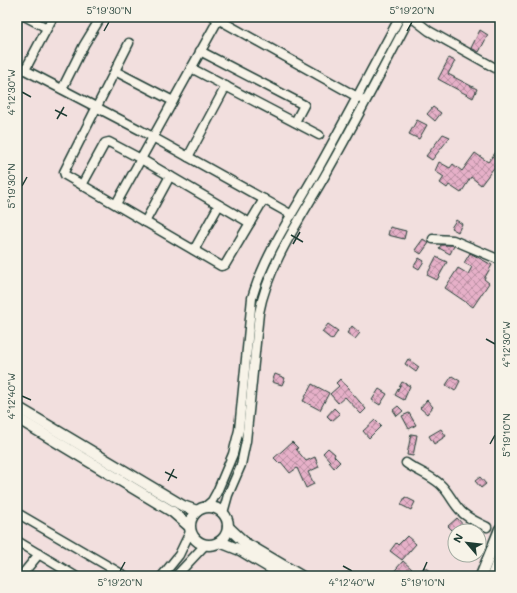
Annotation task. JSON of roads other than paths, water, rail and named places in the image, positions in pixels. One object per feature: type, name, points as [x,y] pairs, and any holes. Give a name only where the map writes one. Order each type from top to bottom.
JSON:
[{"type":"main road","points":[[17,407],[184,506],[201,509],[212,507],[218,509],[224,513],[226,517],[228,527],[224,538],[214,545],[205,545],[197,542],[190,529],[173,512],[17,418]]},
{"type":"main road","points":[[190,529],[190,519],[201,509]]},
{"type":"main road","points":[[228,527],[245,543],[301,576]]},
{"type":"main road","points":[[481,576],[500,529]]},
{"type":"main road","points":[[220,542],[240,550],[284,576]]},
{"type":"main road","points":[[492,576],[499,562]]},
{"type":"street","points":[[26,17],[47,28]]},
{"type":"street","points":[[54,17],[25,70],[153,137],[292,215]]},
{"type":"street","points":[[62,89],[100,17]]},
{"type":"street","points":[[201,509],[212,501],[222,482],[235,448],[239,430],[252,298],[256,284],[269,256],[400,17]]},
{"type":"street","points":[[224,513],[228,495],[241,465],[246,441],[259,313],[268,280],[279,256],[328,171],[411,17],[429,31],[497,69],[500,69]]},
{"type":"street","points":[[116,204],[191,68],[216,18],[365,101]]},
{"type":"street","points":[[129,43],[64,172],[65,175],[221,266],[226,266],[264,199]]},
{"type":"street","points":[[200,51],[304,106],[295,122]]},
{"type":"street","points":[[191,68],[319,135]]},
{"type":"street","points":[[116,71],[173,101]]},
{"type":"street","points":[[188,157],[226,86]]},
{"type":"street","points":[[82,185],[105,143],[109,142],[250,223]]},
{"type":"street","points":[[146,222],[170,176]]},
{"type":"street","points":[[194,250],[219,205]]},
{"type":"street","points":[[433,239],[453,240],[500,260]]},
{"type":"street","points":[[406,463],[441,484],[459,510],[479,523]]},
{"type":"street","points":[[17,513],[125,576]]},
{"type":"street","points":[[162,576],[179,555],[190,529]]},
{"type":"street","points":[[17,541],[71,575]]},
{"type":"street","points":[[176,576],[205,545]]},
{"type":"street","points":[[21,576],[39,554]]}]
